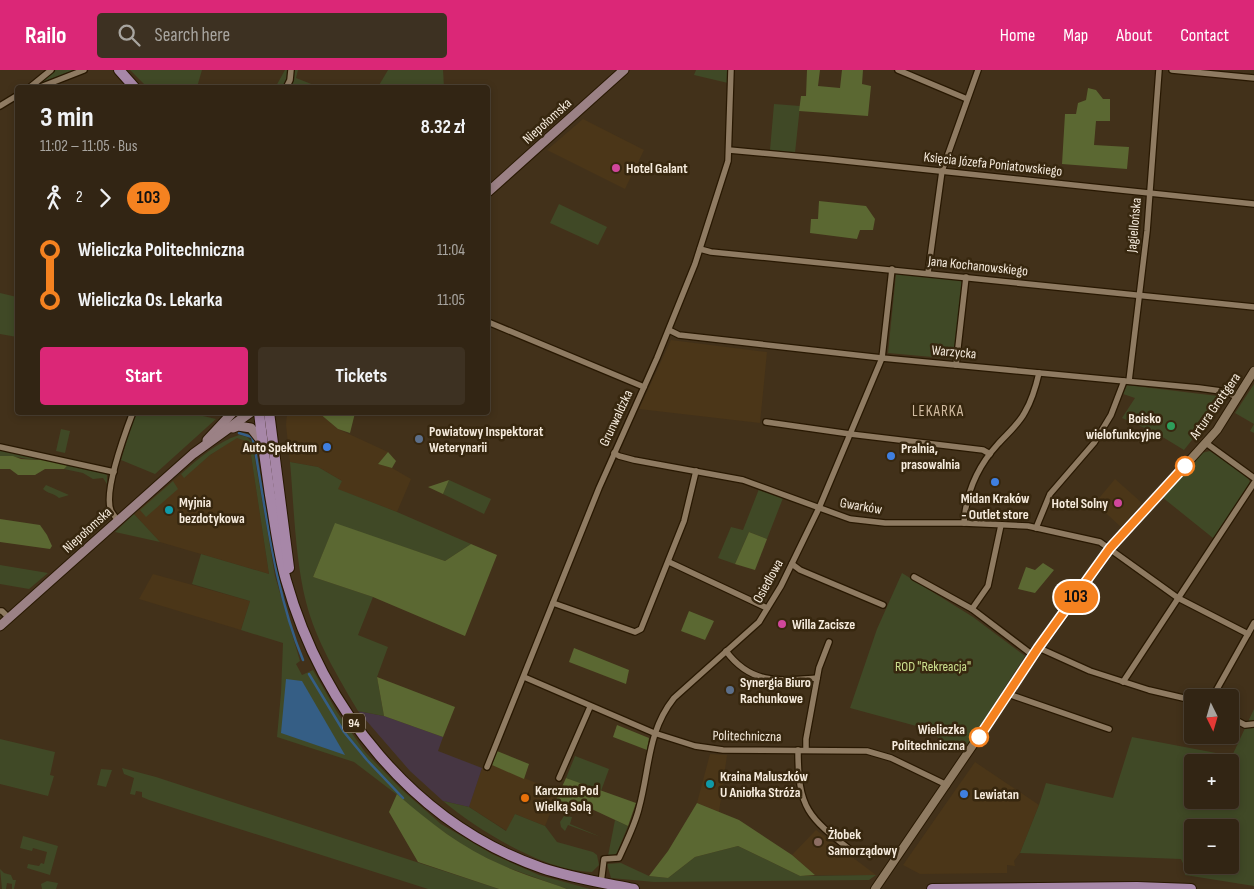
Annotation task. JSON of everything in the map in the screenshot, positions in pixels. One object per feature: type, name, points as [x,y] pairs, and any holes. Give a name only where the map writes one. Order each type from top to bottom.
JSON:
[{"type":"main road","points":[[119,70],[132,85]]},
{"type":"main road","name":"Niepołomska","points":[[490,190],[624,70]]},
{"type":"main road","name":"Niepołomska","points":[[0,626],[193,454],[230,415]]},
{"type":"main road","name":"Niepołomska","points":[[193,454],[246,415]]},
{"type":"main road","name":"94","points":[[258,415],[279,551],[287,582],[310,645],[323,674],[339,702],[374,750],[425,801],[478,838],[510,855],[543,868],[601,883],[634,889]]},
{"type":"main road","name":"94","points":[[268,415],[293,599]]},
{"type":"main road","points":[[228,430],[238,426],[251,428],[263,442]]},
{"type":"main road","points":[[932,889],[1191,889]]},
{"type":"street","points":[[33,85],[51,70]]},
{"type":"street","points":[[46,85],[84,70]]},
{"type":"street","points":[[288,85],[290,80],[290,70]]},
{"type":"street","name":"Grunwaldzka","points":[[487,767],[614,452],[669,330],[700,248],[728,161],[731,70]]},
{"type":"street","points":[[898,70],[967,99]]},
{"type":"street","points":[[928,273],[942,171],[978,70]]},
{"type":"street","name":"Jagiellońska","points":[[1036,528],[1050,494],[1094,443],[1111,415],[1126,381],[1147,231],[1159,70]]},
{"type":"street","points":[[1172,70],[1254,78]]},
{"type":"street","points":[[0,106],[15,97]]},
{"type":"street","name":"Księcia Józefa Poniatowskiego","points":[[729,150],[1254,204]]},
{"type":"street","name":"Jana Kochanowskiego","points":[[700,248],[711,252],[1254,307]]},
{"type":"street","name":"Osiedlowa","points":[[601,883],[604,859],[619,858],[639,809],[654,734],[663,714],[674,698],[759,622],[792,564],[820,508],[882,358],[892,269]]},
{"type":"street","points":[[956,364],[966,278]]},
{"type":"street","points":[[490,323],[644,387]]},
{"type":"street","name":"Warzycka","points":[[669,330],[679,335],[882,358],[1221,391],[1238,397]]},
{"type":"street","name":"Artura Grottgera","points":[[875,889],[1038,648],[1110,548],[1206,443],[1221,424],[1254,371]]},
{"type":"street","points":[[964,523],[969,490],[982,464],[1025,413],[1035,390],[1039,372]]},
{"type":"street","points":[[118,521],[111,511],[109,500],[114,472],[132,415]]},
{"type":"street","points":[[766,422],[983,450],[990,454]]},
{"type":"street","points":[[1206,443],[1254,478]]},
{"type":"street","points":[[0,447],[114,472]]},
{"type":"street","name":"Gwarków","points":[[614,452],[619,456],[634,460],[743,480],[840,516],[875,522],[964,523],[1036,528],[1100,542],[1178,598],[1248,634]]},
{"type":"street","points":[[553,603],[635,632],[641,629],[684,522],[696,471]]},
{"type":"street","points":[[1123,682],[1254,483]]},
{"type":"street","points":[[972,610],[988,586],[1001,525]]},
{"type":"street","points":[[669,562],[768,608]]},
{"type":"street","points":[[792,564],[800,570],[883,605]]},
{"type":"street","points":[[914,577],[972,610],[1034,656]]},
{"type":"street","points":[[0,611],[2,610],[9,618]]},
{"type":"street","points":[[1217,689],[1254,623]]},
{"type":"street","points":[[806,750],[806,738],[818,678],[829,642]]},
{"type":"street","points":[[1038,648],[1090,671],[1184,698]]},
{"type":"street","points":[[726,651],[740,667],[749,673],[769,680],[818,678]]},
{"type":"street","name":"Politechniczna","points":[[524,677],[654,734],[709,749],[855,750],[879,754],[947,785]]},
{"type":"street","points":[[1008,694],[1109,729]]},
{"type":"street","points":[[559,778],[590,707]]},
{"type":"street","points":[[1239,722],[1245,725],[1254,724]]},
{"type":"street","points":[[798,750],[800,788],[808,809],[825,830],[852,851]]},
{"type":"shaded area","points":[[583,119],[644,150],[625,189],[547,150]]},
{"type":"shaded area","points":[[671,340],[767,352],[760,423],[639,409]]},
{"type":"shaded area","points":[[287,415],[321,415],[338,429],[388,452],[378,464],[392,468],[411,479],[397,512],[337,489],[342,481],[318,467],[290,462],[286,425]]},
{"type":"shaded area","points":[[237,437],[249,441],[269,574],[160,542],[134,514],[181,474],[184,477],[210,455]]},
{"type":"shaded area","points":[[1115,479],[1142,503],[1121,527],[1095,503]]},
{"type":"shaded area","points":[[153,574],[250,601],[241,630],[139,599]]},
{"type":"shaded area","points":[[358,711],[384,716],[443,737],[438,751],[482,768],[469,807],[443,801],[410,771]]},
{"type":"shaded area","points":[[710,754],[727,755],[719,812],[697,803]]},
{"type":"shaded area","points":[[975,762],[1039,805],[1020,853],[1014,861],[1015,866],[1007,865],[1007,873],[920,874],[903,865]]},
{"type":"shaded area","points":[[492,765],[559,792],[545,826],[515,814],[507,831],[469,807],[482,768],[489,771]]},
{"type":"shaded area","name":"Żłobek Samorządowy","points":[[816,830],[876,875],[815,875],[792,855]]},
{"type":"green space","points":[[55,70],[75,70],[39,83]]},
{"type":"green space","points":[[130,70],[202,70],[198,85],[145,85]]},
{"type":"green space","points":[[285,70],[289,70],[285,85],[277,85]]},
{"type":"green space","points":[[294,70],[298,70],[296,78],[314,85],[291,85]]},
{"type":"green space","points":[[388,70],[443,70],[444,85],[379,85]]},
{"type":"green space","points":[[696,70],[728,70],[728,83],[694,75]]},
{"type":"green space","points":[[807,70],[820,70],[818,86],[840,88],[842,70],[863,70],[862,84],[871,86],[868,116],[799,111],[801,96],[806,96]]},
{"type":"green space","points":[[1088,88],[1096,90],[1103,99],[1110,99],[1110,121],[1096,121],[1094,145],[1129,147],[1127,169],[1062,164],[1065,114],[1076,114],[1078,103],[1086,100]]},
{"type":"green space","points":[[774,104],[800,106],[795,153],[770,150]]},
{"type":"green space","points":[[819,201],[866,206],[875,219],[873,230],[860,230],[857,239],[810,233],[811,219],[818,219]]},
{"type":"green space","points":[[559,204],[607,227],[598,245],[550,223]]},
{"type":"green space","points":[[896,274],[960,280],[963,284],[954,359],[888,353]]},
{"type":"green space","points":[[0,293],[15,297],[15,337],[0,334]]},
{"type":"green space","points":[[1254,384],[1254,424],[1235,413]]},
{"type":"green space","name":"Boisko wielofunkcyjne","points":[[1127,385],[1226,397],[1184,450],[1156,433],[1122,418],[1135,398],[1123,394]]},
{"type":"green space","points":[[134,415],[199,415],[216,419],[155,474],[121,460]]},
{"type":"green space","points":[[321,415],[354,415],[350,433],[338,429]]},
{"type":"green space","points":[[1254,424],[1254,433],[1250,431]]},
{"type":"green space","points":[[61,429],[70,431],[65,453],[56,451]]},
{"type":"green space","points":[[239,435],[247,437],[252,442],[275,576],[300,661],[296,664],[302,675],[313,670],[337,712],[365,752],[401,789],[441,824],[492,854],[539,875],[590,889],[567,889],[503,866],[468,849],[424,818],[354,762],[277,737],[283,643],[241,630],[250,601],[192,584],[201,554],[269,574],[249,442],[237,438],[210,455],[184,478],[181,474],[215,446]]},
{"type":"green space","points":[[0,450],[43,459],[0,456]]},
{"type":"green space","points":[[1210,451],[1247,475],[1250,482],[1240,500],[1213,538],[1162,497],[1186,473],[1201,453]]},
{"type":"green space","points":[[388,452],[396,461],[392,468],[378,464]]},
{"type":"green space","points":[[0,456],[13,456],[21,459],[43,459],[65,463],[67,466],[64,469],[45,469],[35,475],[18,475],[10,469],[0,469]]},
{"type":"green space","points":[[290,462],[318,467],[342,481],[338,489],[471,544],[445,561],[335,524],[313,577],[373,597],[358,635],[388,647],[377,677],[384,716],[358,711],[328,658],[310,616],[299,568]]},
{"type":"green space","points":[[65,463],[103,471],[107,475],[107,484],[103,478],[93,479],[83,473],[64,469],[67,466]]},
{"type":"green space","points":[[449,480],[491,499],[484,514],[443,494]]},
{"type":"green space","points":[[449,480],[443,494],[428,487]]},
{"type":"green space","points":[[173,481],[178,489],[146,517],[140,510]]},
{"type":"green space","points":[[46,485],[69,495],[59,498],[43,489]]},
{"type":"green space","points":[[759,489],[783,498],[767,539],[749,532],[735,564],[718,558],[731,527],[743,530]]},
{"type":"green space","points":[[134,514],[160,542],[115,532]]},
{"type":"green space","points":[[0,519],[40,525],[52,546],[50,549],[0,542]]},
{"type":"green space","points":[[335,523],[445,561],[471,544],[497,555],[465,636],[373,597],[313,577]]},
{"type":"green space","points":[[749,532],[767,539],[755,570],[735,564]]},
{"type":"green space","points":[[1043,563],[1054,570],[1035,593],[1018,589],[1026,567],[1035,570]]},
{"type":"green space","points":[[0,565],[48,573],[29,589],[0,584]]},
{"type":"green space","name":"ROD \"Rekreacja\"","points":[[902,573],[973,617],[1025,656],[963,752],[920,727],[850,708],[877,629]]},
{"type":"green space","points":[[689,611],[714,621],[705,640],[681,631]]},
{"type":"green space","points":[[574,648],[629,670],[626,684],[569,662]]},
{"type":"green space","points":[[377,677],[455,707],[443,737],[384,716]]},
{"type":"green space","points":[[1254,709],[1254,886],[1185,875],[1239,874],[1239,819],[1184,819],[1184,866],[1181,859],[1020,853],[1046,783],[1113,798],[1132,737],[1221,754],[1184,754],[1184,809],[1239,809],[1239,754],[1233,754]]},
{"type":"green space","points":[[617,725],[649,738],[647,750],[613,737]]},
{"type":"green space","points":[[0,739],[55,752],[50,775],[54,776],[48,796],[0,784]]},
{"type":"green space","points":[[497,751],[529,764],[524,779],[492,765]]},
{"type":"green space","points":[[575,756],[609,769],[601,791],[566,778]]},
{"type":"green space","points":[[122,768],[156,777],[499,889],[428,889],[149,800],[142,797],[142,792],[136,791],[135,795],[130,794],[134,778],[124,774]]},
{"type":"green space","points":[[101,769],[112,770],[106,787],[97,785]]},
{"type":"green space","points":[[566,778],[636,803],[628,826],[583,805],[551,811]]},
{"type":"green space","points":[[397,794],[421,815],[473,851],[510,869],[567,889],[499,889],[418,862],[389,812]]},
{"type":"green space","points":[[443,801],[469,807],[506,831],[515,814],[545,826],[557,842],[593,852],[597,855],[599,865],[592,872],[573,870],[533,857],[475,825]]},
{"type":"green space","points":[[697,803],[739,820],[792,855],[815,875],[800,876],[738,846],[695,857],[668,878],[649,876],[668,851]]},
{"type":"green space","points":[[564,816],[572,817],[570,824],[601,837],[568,825],[565,831],[561,827],[560,822]]},
{"type":"green space","points":[[615,820],[628,826],[617,853],[611,857],[608,856]]},
{"type":"green space","points":[[23,836],[58,846],[50,875],[27,868],[28,864],[39,866],[41,863],[44,864],[47,852],[33,848],[32,851],[20,848]]},
{"type":"green space","points":[[738,846],[800,876],[876,875],[869,880],[654,882],[611,878],[607,864],[621,863],[649,876],[668,878],[695,857]]},
{"type":"green space","points":[[0,869],[4,873],[11,875],[13,880],[16,880],[14,889],[12,889],[12,884],[7,883],[6,889],[2,889]]},
{"type":"green space","points":[[47,881],[58,883],[56,889],[42,889],[41,884]]},
{"type":"water","points":[[286,679],[302,681],[345,755],[281,733]]},
{"type":"waterway","points":[[239,433],[252,437],[254,444],[285,608],[303,660]]},
{"type":"waterway","points":[[309,674],[344,732],[367,760],[403,798]]},
{"type":"bus line","name":"103","points":[[979,737],[1038,648],[1110,548],[1185,466]]},
{"type":"place","name":"Hotel Galant","points":[[616,168]]},
{"type":"place","name":"Boisko wielofunkcyjne","points":[[1171,426]]},
{"type":"place","name":"Powiatowy Inspektorat Weterynarii","points":[[419,439]]},
{"type":"place","name":"Auto Spektrum","points":[[327,447]]},
{"type":"place","name":"Pralnia, prasowalnia","points":[[891,456]]},
{"type":"place","name":"Midan Kraków - Outlet store","points":[[995,482]]},
{"type":"place","name":"Hotel Solny","points":[[1118,503]]},
{"type":"place","name":"Myjnia bezdotykowa","points":[[169,510]]},
{"type":"place","name":"Willa Zacisze","points":[[782,624]]},
{"type":"place","name":"Synergia Biuro Rachunkowe","points":[[730,690]]},
{"type":"place","name":"Wieliczka Politechniczna","points":[[979,737]]},
{"type":"place","name":"Kraina Maluszków U Aniołka Stróża","points":[[710,784]]},
{"type":"place","name":"Lewiatan","points":[[964,794]]},
{"type":"place","name":"Karczma Pod Wielką Solą","points":[[525,798]]},
{"type":"place","name":"Żłobek Samorządowy","points":[[818,842]]},
{"type":"district","name":"LEKARKA","points":[[938,411]]}]
